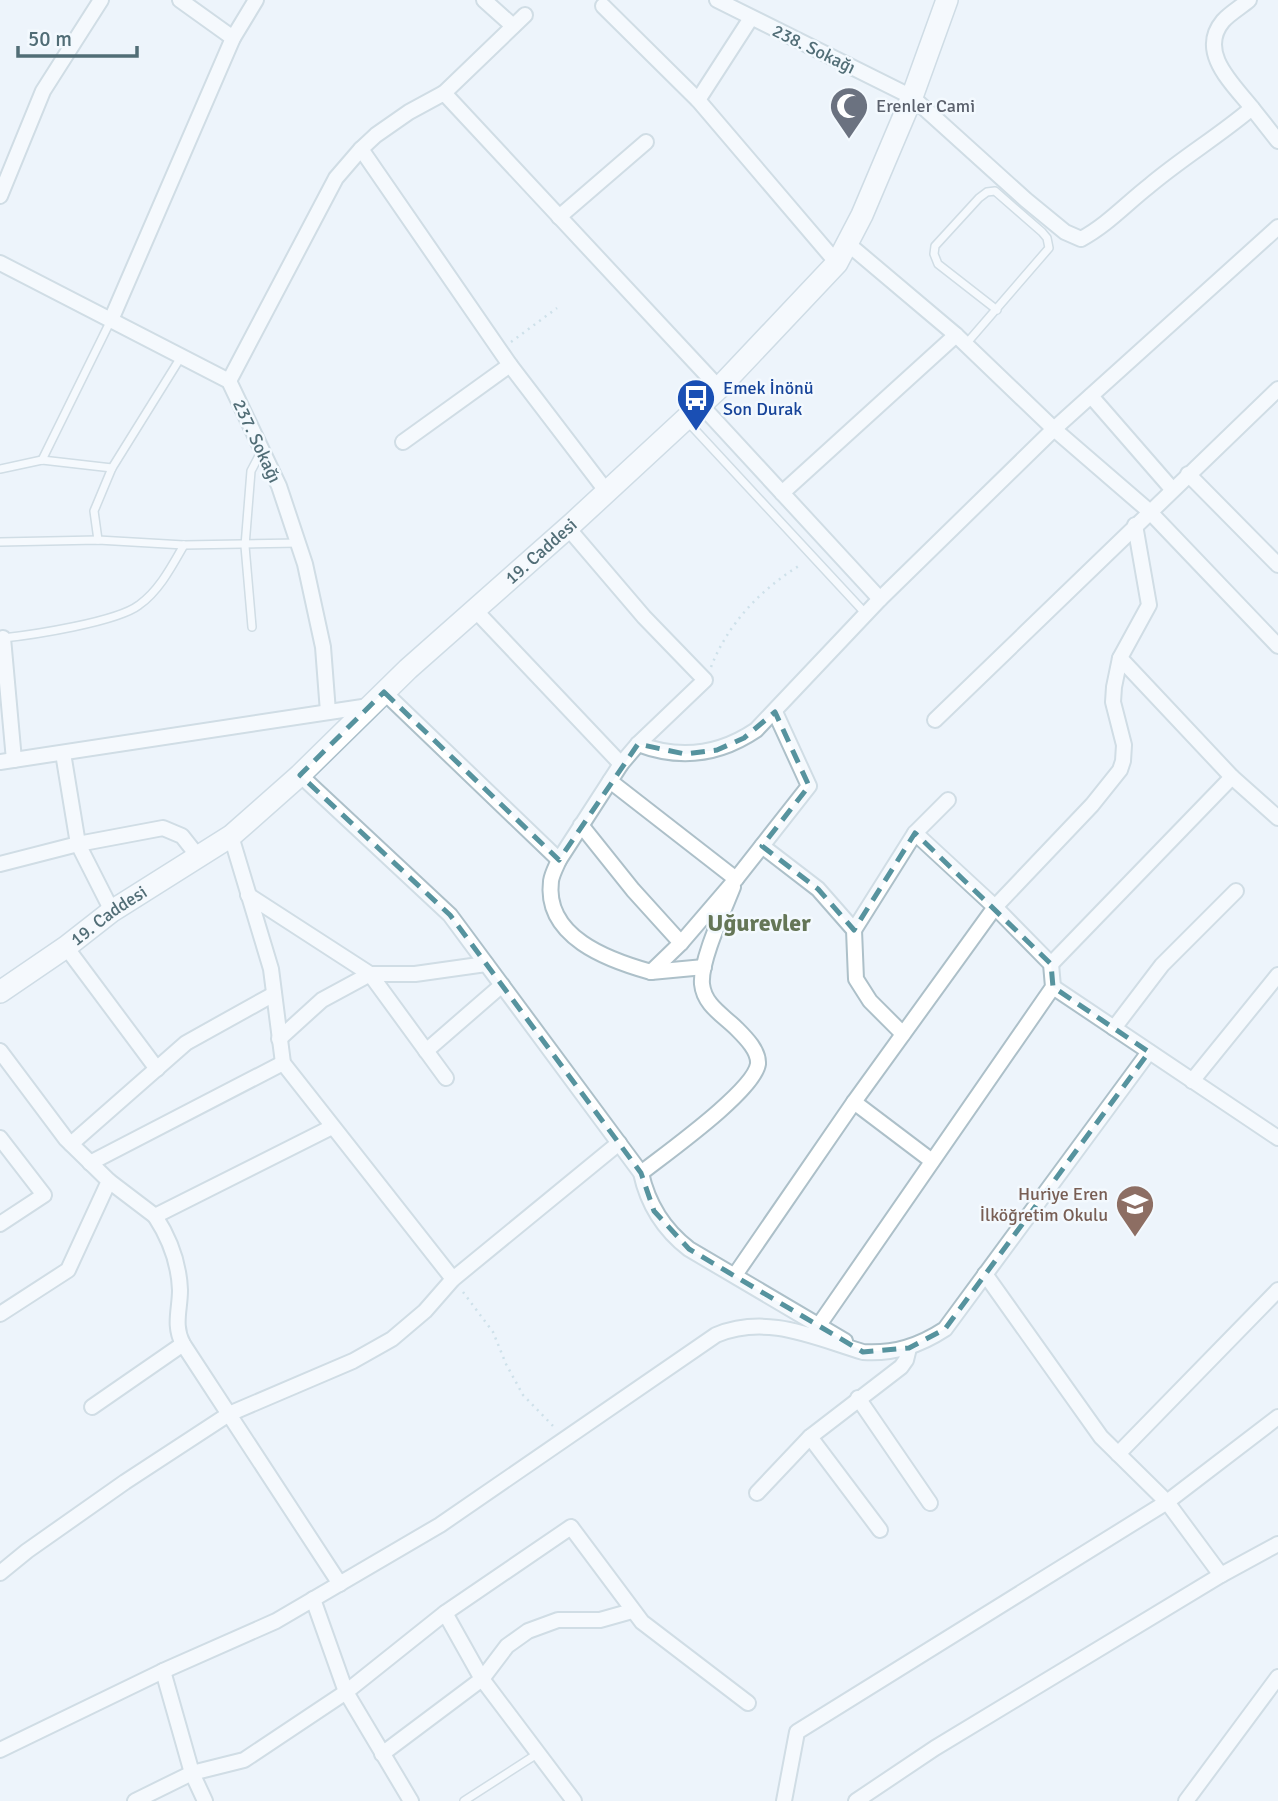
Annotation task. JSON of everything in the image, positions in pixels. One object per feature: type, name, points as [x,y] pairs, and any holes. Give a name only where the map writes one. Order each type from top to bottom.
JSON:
[{"type":"street","points":[[0,196],[43,92],[101,0]]},
{"type":"street","points":[[180,0],[233,38]]},
{"type":"street","points":[[111,320],[233,38],[256,0]]},
{"type":"street","points":[[484,0],[513,26]]},
{"type":"street","name":"238. Sokağı","points":[[717,0],[912,97],[1026,200],[1065,232],[1082,239],[1252,108]]},
{"type":"street","name":"19. Caddesi","points":[[0,992],[66,947],[112,911],[231,836],[300,775],[377,699],[719,388],[837,263],[862,215],[912,97],[947,0]]},
{"type":"street","points":[[1249,0],[1224,20],[1216,31],[1213,44],[1218,64],[1278,141]]},
{"type":"street","points":[[603,6],[698,100],[837,263]]},
{"type":"street","points":[[229,381],[326,195],[361,149],[392,123],[444,93],[524,15]]},
{"type":"street","points":[[698,100],[751,18]]},
{"type":"street","points":[[444,93],[719,388]]},
{"type":"street","points":[[559,217],[646,142]]},
{"type":"street","points":[[361,149],[510,365],[607,492]]},
{"type":"street","points":[[638,744],[685,754],[717,750],[744,738],[775,712],[880,599],[1054,429],[1278,228]]},
{"type":"street","points":[[847,243],[961,340],[1054,429],[1149,511],[1278,646]]},
{"type":"street","name":"237. Sokağı","points":[[0,263],[229,381],[263,450],[299,543],[320,626],[328,712]]},
{"type":"street","points":[[782,493],[961,340]]},
{"type":"street","points":[[402,442],[510,365]]},
{"type":"street","points":[[934,720],[1278,389]]},
{"type":"street","points":[[1091,396],[1172,489]]},
{"type":"street","points":[[701,405],[880,599]]},
{"type":"street","points":[[1188,474],[1278,565]]},
{"type":"street","points":[[736,1275],[854,1102],[995,907],[1092,805],[1120,770],[1124,745],[1116,718],[1114,695],[1120,658],[1149,605],[1135,525]]},
{"type":"street","points":[[568,528],[644,617],[705,680],[638,744],[610,780],[559,860],[551,881],[552,904],[565,929],[590,949],[651,972],[704,967]]},
{"type":"street","points":[[474,610],[621,764]]},
{"type":"street","points":[[2,636],[7,761],[328,712],[377,699],[559,860]]},
{"type":"street","points":[[1120,658],[1232,776],[1278,818]]},
{"type":"street","points":[[651,972],[681,943],[736,879],[809,786],[775,712]]},
{"type":"street","points":[[63,753],[78,844],[112,911]]},
{"type":"street","points":[[300,775],[450,915],[641,1173],[654,1211],[669,1232],[689,1249],[863,1352]]},
{"type":"street","points":[[1051,964],[1232,776]]},
{"type":"street","points":[[610,780],[736,879]]},
{"type":"street","points":[[903,1034],[870,1001],[856,979],[855,930],[915,833],[948,800]]},
{"type":"street","points":[[582,825],[633,890],[681,943]]},
{"type":"street","points":[[0,864],[78,844],[163,828],[182,836],[197,855]]},
{"type":"street","points":[[819,1325],[1053,986],[1051,964],[995,907],[915,833]]},
{"type":"street","points":[[231,836],[271,970],[283,1063],[453,1279]]},
{"type":"street","points":[[762,846],[818,889],[855,930]]},
{"type":"street","points":[[641,1173],[727,1104],[757,1067],[755,1050],[709,1003],[702,986],[704,967],[736,879]]},
{"type":"street","points":[[1114,1028],[1162,965],[1236,891]]},
{"type":"street","points":[[248,895],[370,974],[446,1078]]},
{"type":"street","points":[[66,947],[157,1069]]},
{"type":"street","points":[[279,1039],[322,1000],[370,974],[415,974],[486,964]]},
{"type":"street","points":[[1192,1081],[1278,975]]},
{"type":"street","points":[[426,1051],[502,985]]},
{"type":"street","points":[[1053,986],[1278,1139]]},
{"type":"street","points":[[71,1144],[186,1044],[274,994]]},
{"type":"street","points":[[0,1051],[71,1144],[109,1181],[155,1216],[164,1230],[176,1260],[180,1290],[176,1320],[183,1344],[340,1584]]},
{"type":"street","points":[[0,1750],[163,1671],[276,1621],[440,1525],[704,1342],[728,1330],[769,1325],[863,1352],[878,1353],[909,1348],[945,1329],[1149,1052]]},
{"type":"street","points":[[90,1163],[283,1063]]},
{"type":"street","points":[[854,1102],[932,1161]]},
{"type":"street","points":[[155,1216],[332,1126]]},
{"type":"street","points":[[0,1138],[44,1195],[0,1224]]},
{"type":"street","points":[[0,1573],[125,1482],[229,1414],[373,1351],[410,1325],[453,1279],[619,1143]]},
{"type":"street","points":[[0,1314],[68,1270],[109,1181]]},
{"type":"street","points":[[985,1274],[1101,1437],[1167,1502],[1221,1575]]},
{"type":"street","points":[[1118,1454],[1278,1290]]},
{"type":"street","points":[[92,1407],[183,1344]]},
{"type":"street","points":[[757,1493],[810,1437],[901,1367],[909,1348]]},
{"type":"street","points":[[858,1398],[930,1503]]},
{"type":"street","points":[[784,1801],[797,1732],[1167,1502],[1278,1417]]},
{"type":"street","points":[[810,1437],[880,1530]]},
{"type":"street","points":[[135,1801],[192,1773],[244,1760],[346,1692],[445,1613],[571,1527],[632,1611],[655,1633],[748,1703]]},
{"type":"street","points":[[856,1801],[935,1748],[1221,1575],[1278,1544]]},
{"type":"street","points":[[313,1599],[346,1692],[411,1801]]},
{"type":"street","points":[[382,1754],[482,1679],[507,1646],[538,1626],[569,1619],[610,1619],[632,1611]]},
{"type":"street","points":[[445,1613],[482,1679],[574,1801]]},
{"type":"street","points":[[163,1671],[192,1773],[205,1801]]},
{"type":"street","points":[[1186,1801],[1278,1677]]},
{"type":"lane","points":[[961,340],[997,310],[1049,248],[1047,238],[1042,232],[995,191],[987,192],[979,198],[935,246],[934,254],[938,264],[997,310]]},
{"type":"lane","points":[[42,460],[111,320]]},
{"type":"lane","points":[[98,540],[94,511],[112,468],[181,357]]},
{"type":"lane","points":[[685,420],[866,614]]},
{"type":"lane","points":[[251,627],[245,546],[251,471],[263,450]]},
{"type":"lane","points":[[0,470],[42,460],[112,468]]},
{"type":"lane","points":[[0,542],[98,540],[245,546],[299,543]]},
{"type":"lane","points":[[2,636],[96,622],[138,606],[164,578],[184,545]]},
{"type":"lane","points":[[464,1801],[537,1754]]},
{"type":"path","points":[[500,350],[556,309]]},
{"type":"path","points":[[705,680],[721,645],[743,613],[770,586],[814,558]]},
{"type":"path","points":[[453,1279],[493,1332],[513,1380],[523,1395],[543,1417],[568,1437]]},
{"type":"highlighted area","points":[[384,692],[559,860],[638,744],[685,754],[717,750],[744,738],[775,712],[809,786],[762,846],[818,889],[854,930],[915,833],[1051,964],[1053,987],[1149,1052],[945,1329],[909,1348],[863,1352],[689,1249],[654,1211],[641,1173],[450,915],[300,775]]},
{"type":"place","name":"Erenler Cami","points":[[849,140]]},
{"type":"place","name":"Emek İnönü Son Durak","points":[[696,432]]},
{"type":"place","name":"Huriye Eren İlköğretim Okulu","points":[[1135,1238]]},
{"type":"district","name":"Uğurevler","points":[[759,923]]}]
